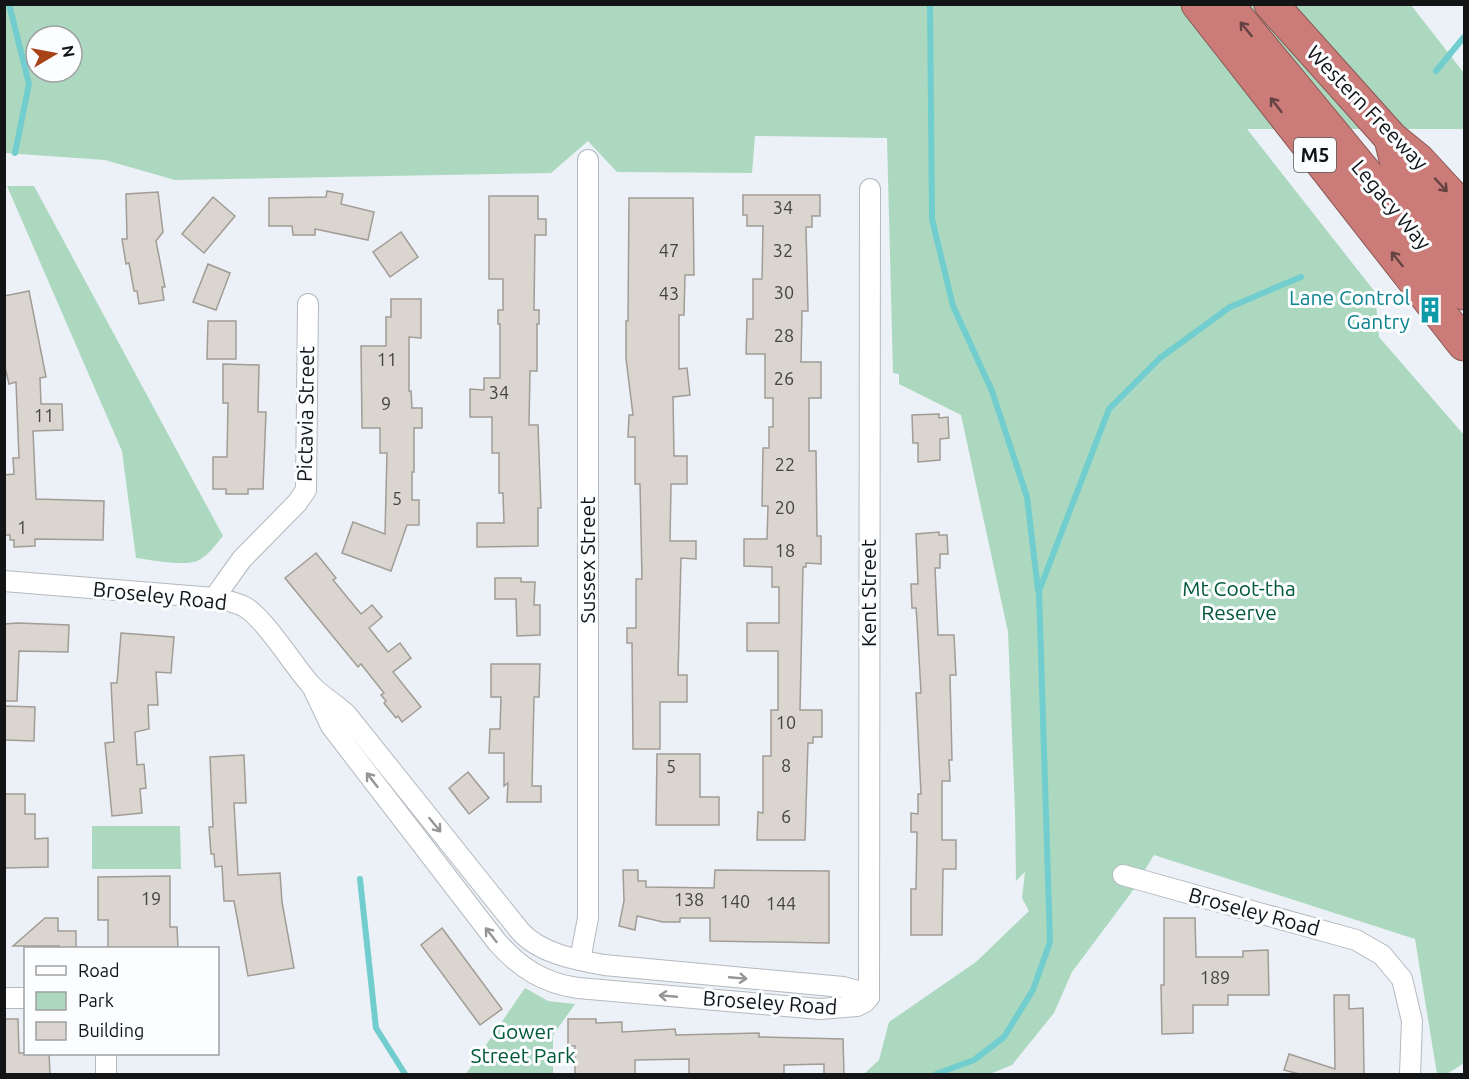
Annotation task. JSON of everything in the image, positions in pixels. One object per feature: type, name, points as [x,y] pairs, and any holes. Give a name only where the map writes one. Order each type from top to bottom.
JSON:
[{"type":"highway","name":"M5","points":[[1198,4],[1464,344]]},
{"type":"highway","name":"Legacy Way","points":[[1226,4],[1464,293]]},
{"type":"highway","name":"Western Freeway","points":[[1271,4],[1390,138],[1418,160],[1464,210]]},
{"type":"highway","name":"Legacy Way","points":[[1390,138],[1399,172],[1464,252]]},
{"type":"street","name":"Sussex Street","points":[[580,960],[588,918],[588,160]]},
{"type":"street","name":"Kent Street","points":[[869,998],[870,189]]},
{"type":"street","name":"Pictavia Street","points":[[214,598],[239,564],[297,503],[306,490],[308,303]]},
{"type":"street","name":"Broseley Road","points":[[4,581],[214,598],[237,603],[251,612],[313,688],[346,715],[525,937],[544,947],[580,960],[614,967],[843,987],[861,992],[869,998],[863,1004],[849,1007],[810,1008],[578,987],[550,982],[533,975],[512,959],[497,942],[345,745],[327,719],[313,688]]},
{"type":"street","name":"Broseley Road","points":[[1123,875],[1356,940],[1382,955],[1402,979],[1412,1021],[1410,1074]]},
{"type":"street","points":[[4,998],[24,998]]},
{"type":"street","points":[[106,1055],[106,1074]]},
{"type":"green space","name":"Mt Coot-tha Reserve","points":[[5,5],[1411,5],[1464,73],[1464,129],[1247,129],[1375,292],[1379,337],[1464,435],[1464,1063],[1447,1074],[1437,1074],[1415,939],[1154,855],[1131,893],[1072,972],[1054,1013],[1012,1065],[990,1074],[864,1074],[879,1060],[889,1022],[976,962],[1029,911],[1022,898],[1025,872],[1016,881],[1008,632],[961,415],[899,384],[899,374],[893,373],[887,138],[755,136],[752,173],[617,172],[588,141],[551,173],[175,180],[105,160],[5,153]]},
{"type":"green space","points":[[7,186],[34,186],[223,536],[203,558],[193,562],[178,563],[136,558],[122,451]]},
{"type":"green space","points":[[92,826],[180,826],[181,869],[92,869]]},
{"type":"green space","name":"Gower Street Park","points":[[525,988],[548,1001],[575,1004],[553,1035],[553,1074],[466,1074]]},
{"type":"building","points":[[327,191],[343,194],[341,204],[374,212],[368,240],[315,229],[315,235],[293,235],[292,226],[269,226],[269,198],[326,197]]},
{"type":"building","points":[[158,192],[163,232],[156,241],[165,287],[162,287],[164,300],[139,304],[129,263],[126,264],[122,239],[127,239],[126,194]]},
{"type":"building","points":[[743,195],[820,195],[820,216],[812,216],[812,227],[806,227],[808,311],[802,311],[801,362],[821,362],[821,398],[809,398],[809,451],[816,451],[817,536],[821,536],[821,564],[806,563],[806,567],[803,567],[800,710],[822,710],[822,737],[813,737],[813,743],[808,743],[805,840],[757,840],[758,812],[763,813],[763,756],[771,756],[771,710],[778,710],[778,651],[747,651],[747,623],[779,623],[779,587],[772,587],[772,567],[744,566],[744,539],[767,539],[768,506],[762,506],[763,448],[769,448],[769,427],[773,427],[773,398],[765,398],[765,354],[746,354],[747,319],[753,319],[753,279],[762,279],[763,226],[747,226],[747,215],[743,215]]},
{"type":"building","points":[[489,196],[538,196],[538,219],[546,219],[546,235],[535,235],[534,310],[539,310],[539,324],[537,324],[537,371],[530,371],[529,425],[538,425],[541,508],[538,508],[538,546],[477,547],[477,523],[504,523],[503,493],[499,493],[499,453],[492,453],[492,417],[470,417],[470,389],[484,390],[484,378],[500,378],[498,310],[503,310],[503,279],[489,279]]},
{"type":"building","points":[[213,197],[235,216],[204,253],[182,234]]},
{"type":"building","points":[[629,198],[693,198],[694,275],[685,275],[684,315],[679,315],[679,369],[687,368],[690,395],[673,397],[674,456],[687,456],[687,484],[671,484],[670,541],[696,541],[696,559],[681,558],[678,675],[687,675],[687,702],[660,702],[660,749],[633,749],[632,643],[627,643],[627,628],[636,628],[636,579],[642,579],[640,484],[635,484],[635,437],[628,437],[629,415],[633,415],[626,358]]},
{"type":"building","points":[[401,232],[418,257],[390,277],[373,252]]},
{"type":"building","points":[[208,264],[230,273],[216,310],[193,302]]},
{"type":"building","points":[[29,291],[46,377],[40,378],[41,404],[62,404],[63,430],[33,431],[36,499],[104,501],[103,540],[35,539],[35,546],[14,547],[14,540],[10,540],[10,535],[4,535],[4,475],[14,474],[13,458],[19,458],[16,382],[9,384],[4,363],[4,296]]},
{"type":"building","points":[[391,299],[421,299],[421,338],[409,337],[409,391],[411,391],[412,408],[422,408],[422,428],[414,428],[414,472],[412,472],[412,500],[419,500],[419,525],[407,525],[391,571],[342,553],[353,522],[385,534],[387,453],[380,453],[380,428],[362,428],[361,346],[386,346],[386,317],[391,317]]},
{"type":"building","points":[[208,321],[236,321],[236,359],[207,359]]},
{"type":"building","points":[[223,364],[259,365],[258,412],[266,412],[263,489],[248,489],[248,494],[226,494],[226,489],[213,489],[213,457],[227,457],[228,403],[223,403]]},
{"type":"building","points":[[939,414],[939,418],[948,417],[949,438],[940,439],[940,460],[918,462],[918,443],[913,443],[912,415]]},
{"type":"building","points":[[939,532],[939,535],[947,535],[948,554],[940,554],[940,568],[935,568],[938,635],[954,635],[956,675],[950,675],[952,760],[949,760],[950,781],[942,781],[942,840],[956,840],[956,869],[943,869],[942,935],[911,935],[911,889],[916,889],[917,832],[911,832],[911,813],[918,814],[918,794],[921,794],[916,693],[921,693],[916,608],[912,608],[911,584],[918,584],[916,534]]},
{"type":"building","points":[[316,553],[336,578],[333,580],[361,614],[372,605],[382,617],[369,628],[388,652],[400,643],[411,658],[393,672],[421,707],[402,722],[384,703],[386,701],[381,695],[384,693],[361,664],[358,667],[285,578]]},
{"type":"building","points":[[495,578],[521,578],[521,582],[535,582],[534,605],[540,605],[540,635],[517,636],[516,599],[495,599]]},
{"type":"building","points":[[4,624],[69,625],[68,652],[19,651],[17,701],[4,701]]},
{"type":"building","points":[[121,633],[174,637],[171,673],[156,672],[158,705],[148,705],[149,729],[135,732],[137,765],[144,764],[146,788],[140,789],[142,813],[112,816],[105,743],[114,742],[111,683],[117,683]]},
{"type":"building","points":[[491,664],[540,664],[539,697],[534,697],[532,786],[541,786],[541,802],[507,802],[508,783],[504,786],[504,753],[489,753],[490,729],[500,729],[501,697],[491,697]]},
{"type":"building","points":[[4,706],[35,707],[34,741],[4,740]]},
{"type":"building","points":[[657,754],[700,754],[700,797],[719,797],[719,825],[656,825]]},
{"type":"building","points":[[244,755],[246,803],[234,803],[238,875],[280,873],[282,902],[294,968],[248,976],[234,901],[224,901],[222,866],[215,867],[214,854],[211,854],[209,827],[213,827],[210,757]]},
{"type":"building","points":[[468,772],[489,798],[469,814],[449,788]]},
{"type":"building","points":[[4,794],[25,794],[25,814],[35,814],[35,839],[48,838],[48,867],[4,868]]},
{"type":"building","points":[[623,870],[638,870],[638,881],[646,881],[646,887],[714,888],[715,870],[829,871],[829,943],[710,941],[710,918],[680,918],[680,922],[663,922],[637,916],[635,930],[619,926],[624,901]]},
{"type":"building","points":[[170,876],[170,927],[177,927],[178,947],[108,947],[108,920],[98,920],[98,877]]},
{"type":"building","points":[[45,918],[58,918],[58,931],[76,931],[76,947],[13,946]]},
{"type":"building","points":[[1164,918],[1195,918],[1196,957],[1243,957],[1243,951],[1268,950],[1269,995],[1228,995],[1228,1005],[1193,1005],[1193,1033],[1162,1034],[1161,985],[1164,985]]},
{"type":"building","points":[[442,928],[502,1009],[480,1025],[421,945]]},
{"type":"building","points":[[1334,995],[1349,995],[1349,1009],[1363,1008],[1364,1074],[1299,1074],[1284,1070],[1289,1054],[1335,1069]]},
{"type":"building","points":[[4,1019],[18,1019],[19,1053],[49,1055],[50,1074],[4,1074]]},
{"type":"building","points":[[568,1019],[596,1019],[596,1023],[622,1022],[622,1032],[675,1029],[676,1035],[759,1033],[759,1037],[843,1039],[844,1074],[824,1074],[824,1064],[784,1065],[784,1074],[689,1074],[689,1059],[635,1060],[635,1074],[575,1074],[575,1046],[568,1046]]},
{"type":"waterway","points":[[9,4],[29,84],[15,153]]},
{"type":"waterway","points":[[930,4],[932,219],[953,306],[992,391],[1027,497],[1038,590]]},
{"type":"waterway","points":[[1436,71],[1464,37]]},
{"type":"waterway","points":[[936,1074],[974,1060],[1004,1037],[1033,990],[1050,942],[1039,591],[1109,409],[1160,358],[1230,307],[1301,277]]},
{"type":"waterway","points":[[360,879],[376,1028],[405,1074]]},
{"type":"place","name":"Lane Control Gantry","points":[[1430,310]]}]
